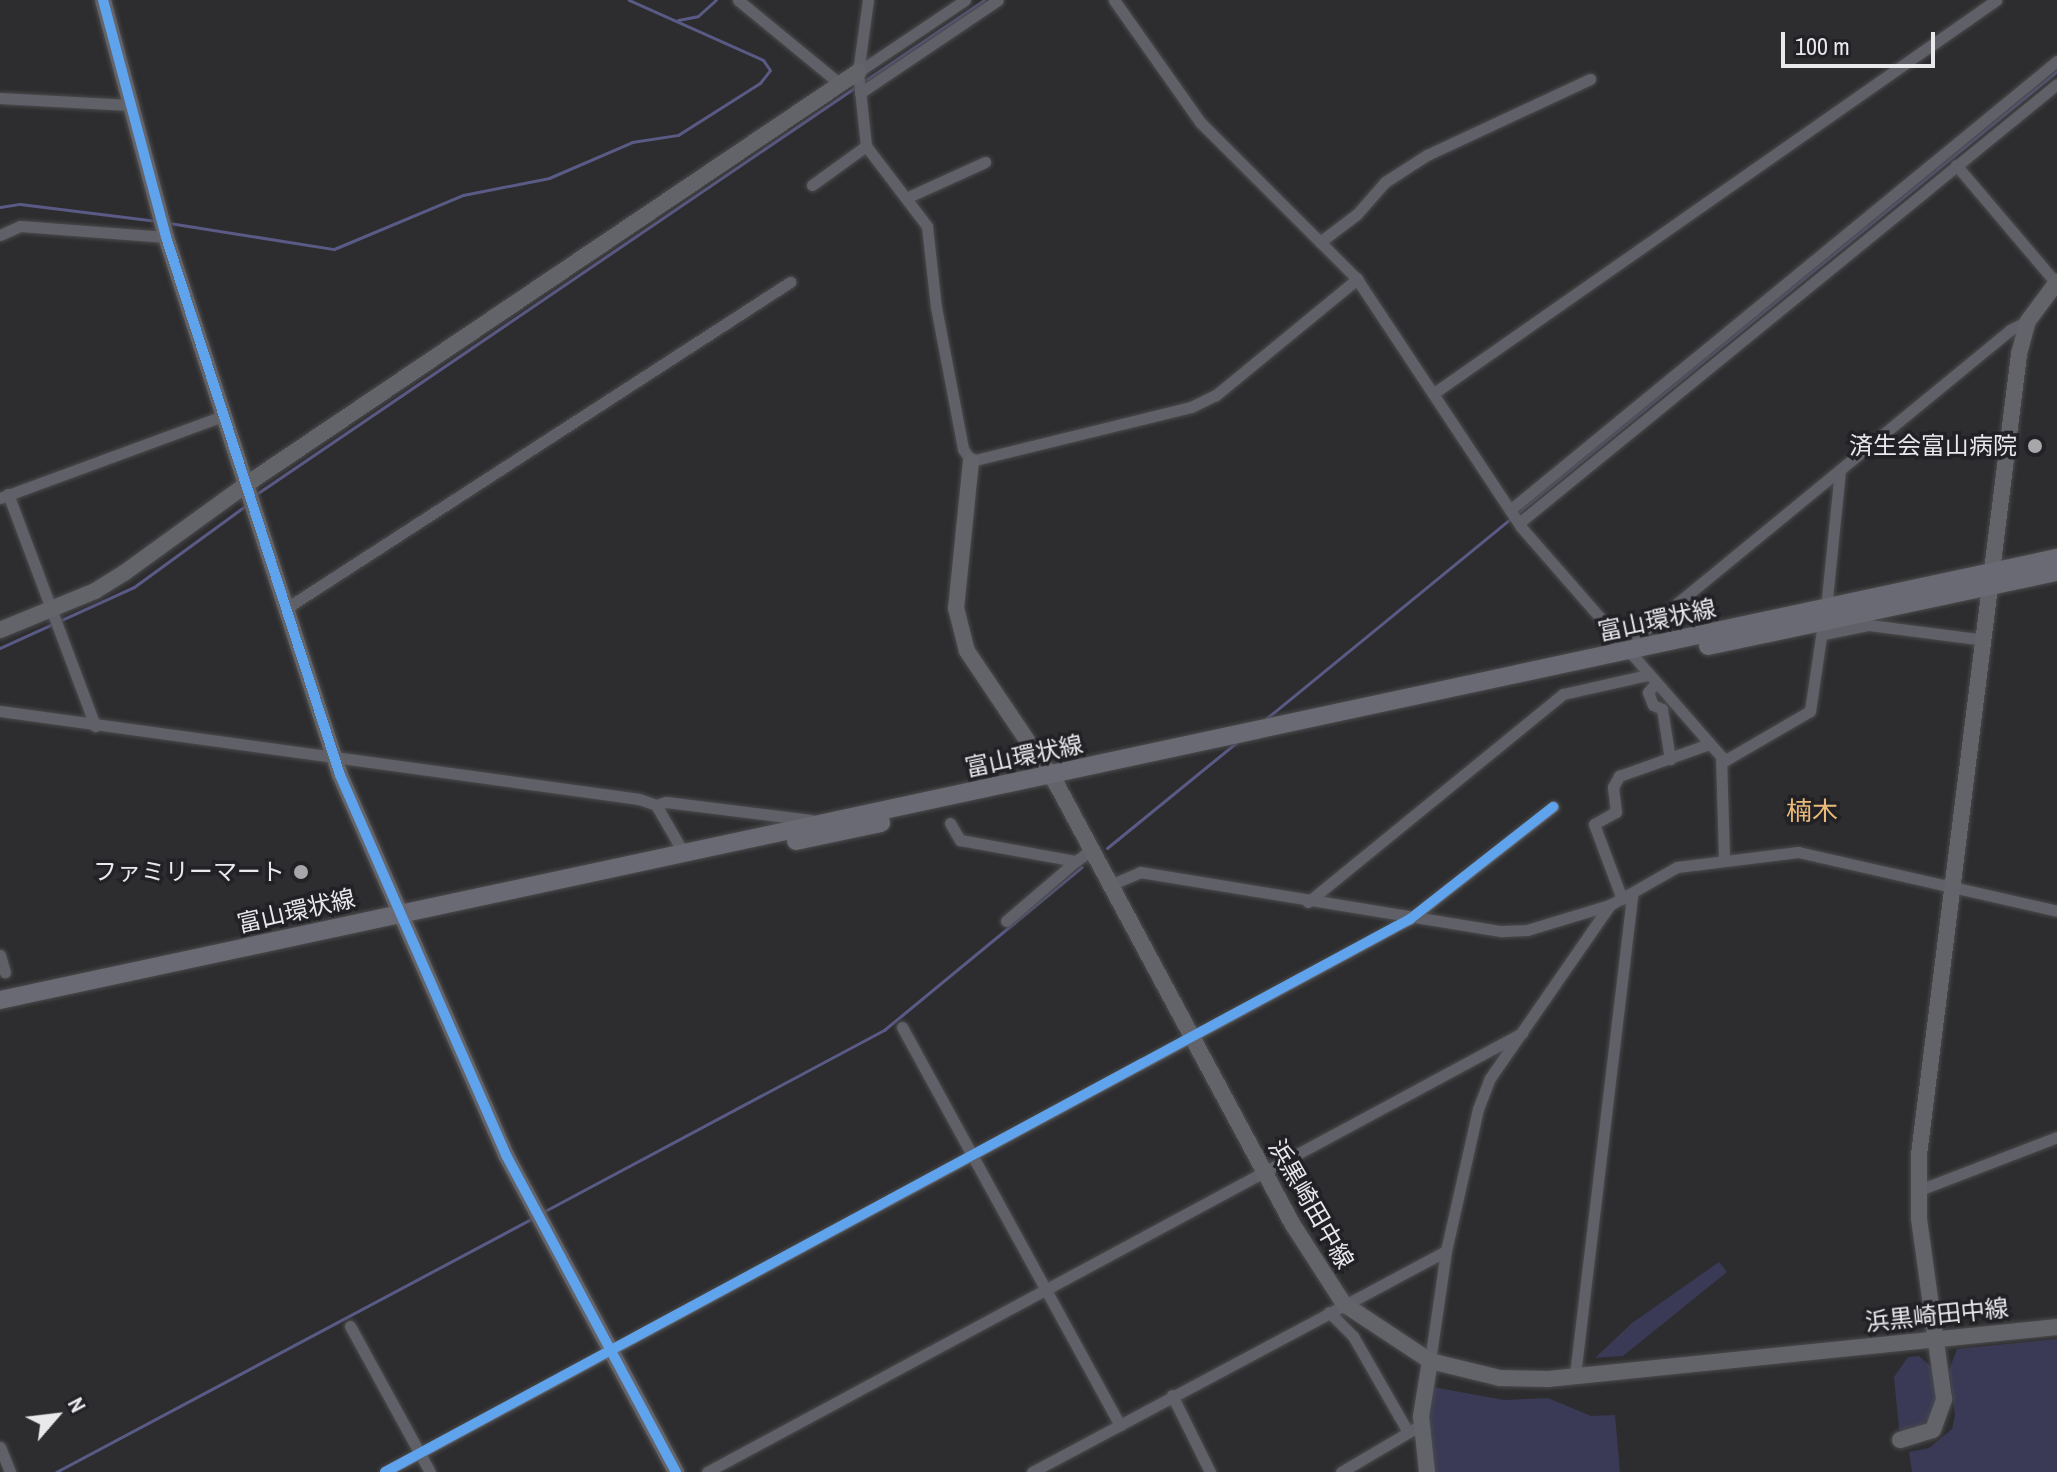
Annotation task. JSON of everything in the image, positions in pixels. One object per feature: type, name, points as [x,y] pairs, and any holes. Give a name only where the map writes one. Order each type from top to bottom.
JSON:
[{"type":"main road","name":"富山環状線","points":[[0,1011],[824,822],[1641,668],[1993,578],[2057,558]]},
{"type":"main road","name":"富山環状線","points":[[1993,578],[2057,572]]},
{"type":"main road","name":"富山環状線","points":[[0,1000],[1054,780]]},
{"type":"street","points":[[103,0],[166,237],[333,756],[506,1155],[676,1472]]},
{"type":"street","points":[[738,0],[839,83]]},
{"type":"street","points":[[868,0],[858,72],[866,146],[927,226],[936,307],[963,449],[971,461],[1191,407],[1216,395],[1357,279]]},
{"type":"street","points":[[0,630],[124,573],[244,486],[965,0]]},
{"type":"street","points":[[860,93],[998,0]]},
{"type":"street","points":[[1114,0],[1200,122],[1357,279],[1519,523],[1724,761],[1724,859]]},
{"type":"street","points":[[1434,393],[1996,0]]},
{"type":"street","points":[[1510,510],[2057,61]]},
{"type":"street","points":[[1320,242],[1357,214],[1385,182],[1427,155],[1590,79]]},
{"type":"street","points":[[1519,523],[2057,84]]},
{"type":"street","points":[[0,98],[129,105]]},
{"type":"street","points":[[812,185],[866,146]]},
{"type":"street","points":[[906,198],[985,162]]},
{"type":"street","points":[[1900,1440],[1926,1434],[1941,1418],[1937,1339],[1917,1191],[1951,888],[1993,578],[2019,354],[2028,321],[2056,283],[1956,165]]},
{"type":"street","points":[[0,235],[20,226],[166,237]]},
{"type":"street","points":[[1817,259],[1827,272]]},
{"type":"street","points":[[285,609],[790,282]]},
{"type":"street","points":[[1670,759],[1662,709],[1653,705],[1648,692],[1635,638],[2010,330],[2028,321]]},
{"type":"street","points":[[95,726],[4,496],[223,416]]},
{"type":"street","name":"浜黒崎田中線","points":[[971,461],[958,623],[975,664],[1054,780],[1325,1280],[1336,1308],[1430,1361],[1500,1378],[1575,1375],[2057,1327]]},
{"type":"street","points":[[1724,761],[1810,711],[1824,622],[1840,470]]},
{"type":"street","points":[[1824,622],[1985,640]]},
{"type":"street","points":[[1308,902],[1563,694],[1641,668]]},
{"type":"street","points":[[0,711],[639,799],[656,805],[666,802],[824,822]]},
{"type":"street","points":[[1575,1375],[1627,897],[1594,824],[1616,812],[1613,787],[1619,776],[1709,744]]},
{"type":"street","points":[[656,805],[683,852]]},
{"type":"street","points":[[385,1472],[1410,919],[1553,807]]},
{"type":"street","points":[[950,823],[960,840],[1076,861]]},
{"type":"street","points":[[1006,921],[1091,850]]},
{"type":"street","points":[[1110,885],[1140,872],[1481,931],[1527,930],[1610,905],[1677,867],[1798,852],[2057,911]]},
{"type":"street","points":[[1341,1472],[1415,1428],[1430,1361],[1446,1251],[1478,1109],[1490,1078],[1610,905]]},
{"type":"street","points":[[0,955],[5,972]]},
{"type":"street","points":[[902,1027],[1120,1425]]},
{"type":"street","points":[[707,1472],[1522,1033]]},
{"type":"street","points":[[1917,1191],[2057,1137]]},
{"type":"street","points":[[1032,1472],[1446,1251]]},
{"type":"street","points":[[1336,1308],[1415,1428],[1427,1472]]},
{"type":"street","points":[[350,1326],[430,1472]]},
{"type":"street","points":[[1172,1395],[1210,1472]]},
{"type":"street","points":[[0,1447],[10,1472]]},
{"type":"shaded area","points":[[1719,1262],[1727,1272],[1623,1356],[1595,1358],[1632,1323]]},
{"type":"shaded area","points":[[2057,1339],[2057,1472],[1912,1472],[1909,1452],[1929,1448],[1952,1429],[1955,1415],[1949,1370],[1957,1349]]},
{"type":"shaded area","points":[[1919,1356],[1934,1369],[1936,1402],[1931,1417],[1908,1434],[1899,1429],[1894,1377],[1908,1357]]},
{"type":"shaded area","points":[[1433,1387],[1504,1400],[1548,1398],[1591,1416],[1615,1415],[1620,1472],[1434,1472],[1428,1416]]},
{"type":"waterway","points":[[169,223],[334,249],[463,195],[549,178],[632,142],[678,135],[760,83],[770,70],[763,60],[629,0]]},
{"type":"waterway","points":[[678,20],[698,16],[716,0]]},
{"type":"waterway","points":[[863,82],[984,0]]},
{"type":"waterway","points":[[1516,514],[2057,71]]},
{"type":"waterway","points":[[255,495],[857,86]]},
{"type":"waterway","points":[[0,207],[20,204],[157,221]]},
{"type":"waterway","points":[[0,648],[134,587],[248,504]]},
{"type":"waterway","points":[[1262,722],[1510,519]]},
{"type":"waterway","points":[[1107,848],[1237,742]]},
{"type":"waterway","points":[[543,1212],[884,1030],[1082,867]]},
{"type":"waterway","points":[[56,1472],[533,1218]]},
{"type":"cycle path","points":[[103,0],[166,237],[340,775],[506,1155],[676,1472]]},
{"type":"cycle path","points":[[385,1472],[1410,919],[1553,807]]},
{"type":"place","name":"済生会富山病院","points":[[2035,446]]},
{"type":"place","name":"ファミリーマート","points":[[301,872]]},
{"type":"district","name":"楠木","points":[[1812,811]]}]
